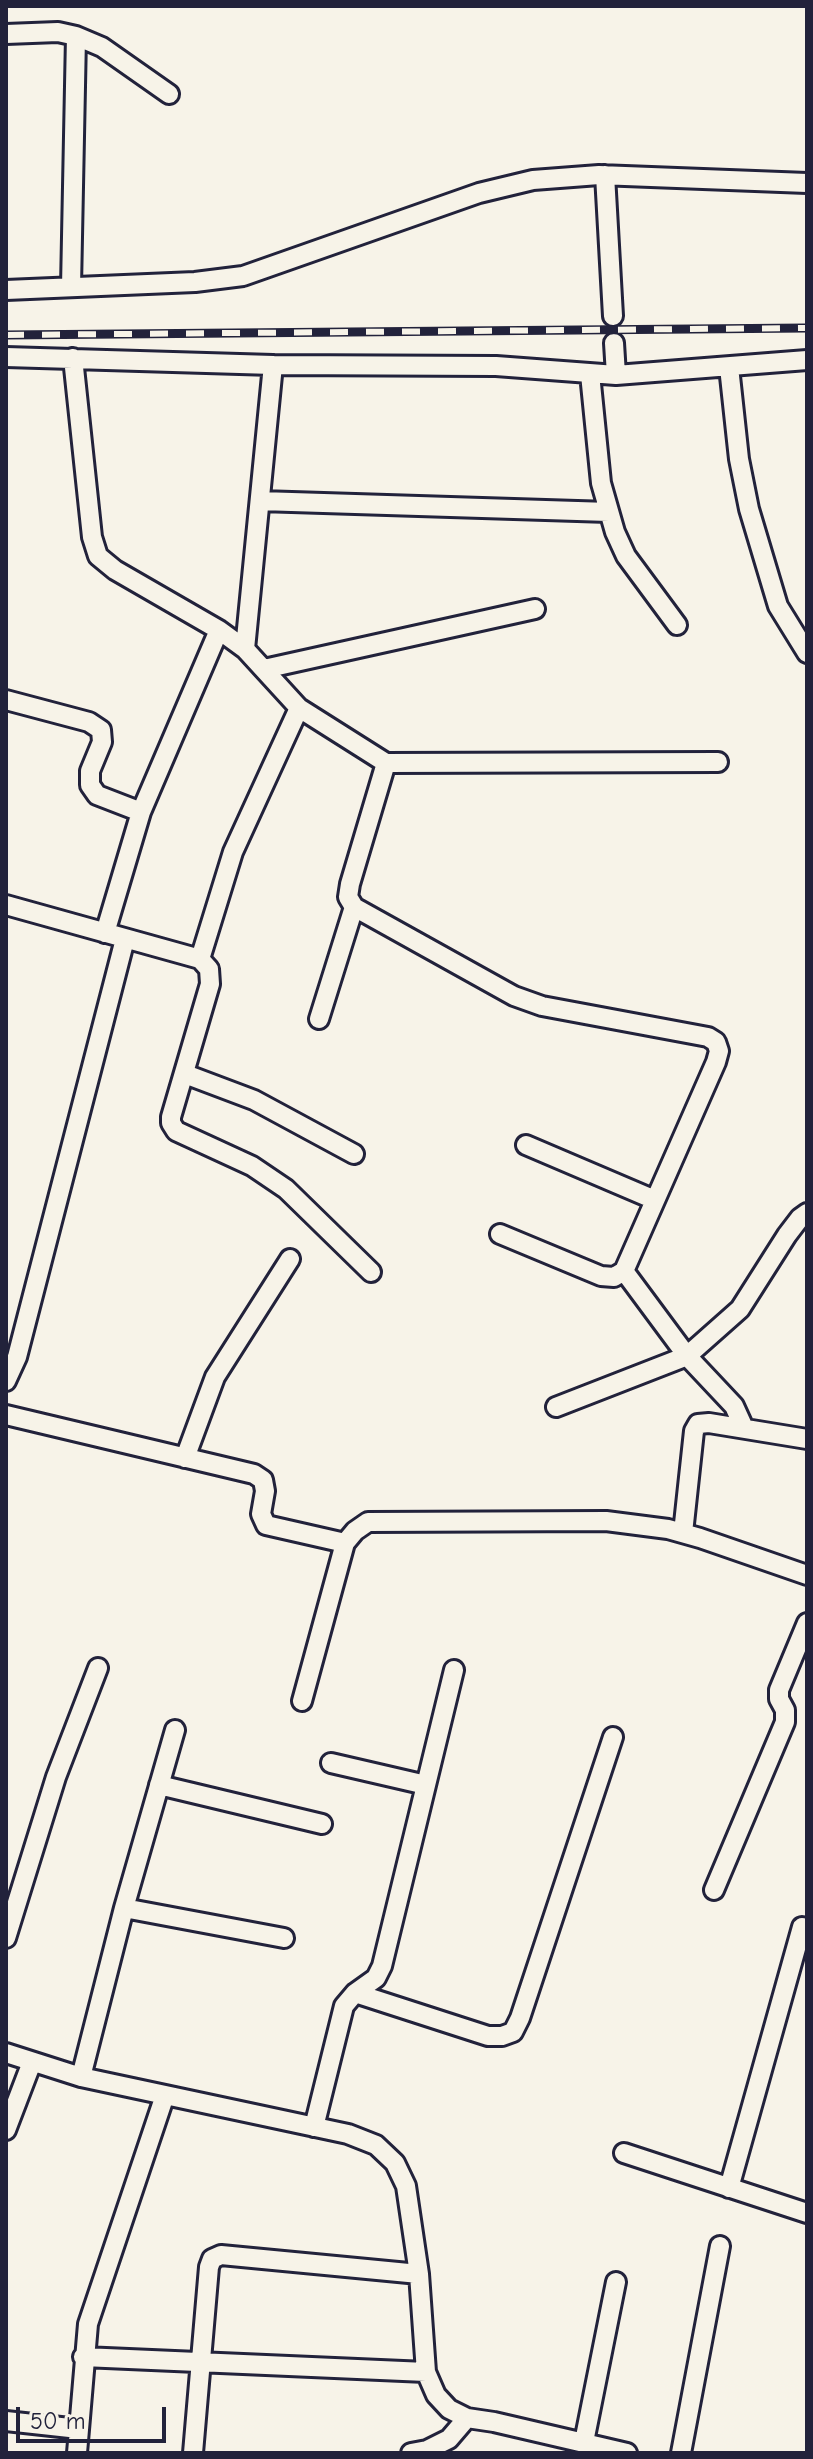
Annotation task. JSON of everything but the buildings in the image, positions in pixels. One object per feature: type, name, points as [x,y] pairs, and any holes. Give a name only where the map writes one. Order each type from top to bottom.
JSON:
[{"type":"street","points":[[6,34],[58,32],[76,36],[102,47],[169,94]]},
{"type":"street","points":[[71,287],[76,36]]},
{"type":"street","points":[[605,175],[613,316]]},
{"type":"street","points":[[6,290],[195,282],[243,276],[479,193],[533,180],[605,175],[807,183]]},
{"type":"street","points":[[614,343],[616,375]]},
{"type":"street","points":[[6,357],[273,365],[537,367],[616,375],[807,360]]},
{"type":"street","points":[[73,358],[92,537],[98,556],[115,570],[219,630],[245,649],[299,708],[386,763],[718,762]]},
{"type":"street","points":[[245,649],[273,365]]},
{"type":"street","points":[[729,367],[739,459],[749,509],[778,606],[807,653]]},
{"type":"street","points":[[590,374],[601,483],[609,512],[626,556],[677,625]]},
{"type":"street","points":[[260,501],[609,512]]},
{"type":"street","points":[[264,669],[535,609]]},
{"type":"street","points":[[105,933],[141,812],[219,630]]},
{"type":"street","points":[[6,700],[89,722],[101,730],[102,742],[90,771],[90,785],[97,795],[141,812]]},
{"type":"street","points":[[200,959],[233,852],[299,708]]},
{"type":"street","points":[[386,763],[350,884],[348,897],[354,907],[528,1001],[708,1037],[716,1042],[719,1051],[624,1271],[614,1277],[601,1276],[500,1234]]},
{"type":"street","points":[[6,905],[200,959],[209,969],[210,984],[171,1117],[176,1131],[271,1178],[371,1272]]},
{"type":"street","points":[[319,1019],[354,907]]},
{"type":"street","points":[[6,1381],[17,1357],[125,939]]},
{"type":"street","points":[[185,1074],[254,1100],[354,1154]]},
{"type":"street","points":[[526,1145],[655,1200]]},
{"type":"street","points":[[556,1407],[687,1356],[740,1309],[787,1235],[807,1213]]},
{"type":"street","points":[[185,1458],[215,1377],[290,1259]]},
{"type":"street","points":[[624,1271],[687,1356],[734,1406],[744,1428]]},
{"type":"street","points":[[6,1415],[254,1474],[263,1480],[265,1491],[261,1514],[266,1525],[345,1543]]},
{"type":"street","points":[[683,1533],[694,1431],[698,1424],[709,1423],[807,1439]]},
{"type":"street","points":[[302,1701],[345,1543],[368,1522],[606,1521],[683,1533],[807,1575]]},
{"type":"street","points":[[714,1890],[785,1722],[779,1690],[807,1623]]},
{"type":"street","points":[[6,1938],[56,1777],[98,1668]]},
{"type":"street","points":[[314,2127],[344,2006],[355,1993],[376,1978],[382,1966],[454,1670]]},
{"type":"street","points":[[81,2077],[124,1908],[175,1730]]},
{"type":"street","points":[[355,1993],[488,2036],[513,2032],[613,1737]]},
{"type":"street","points":[[331,1763],[426,1785]]},
{"type":"street","points":[[159,1785],[322,1824]]},
{"type":"street","points":[[124,1908],[284,1938]]},
{"type":"street","points":[[729,2188],[802,1927]]},
{"type":"street","points":[[6,2053],[81,2077],[348,2134],[376,2145],[395,2163],[406,2186],[419,2274],[426,2372],[442,2402],[467,2418],[627,2453]]},
{"type":"street","points":[[6,2130],[32,2062]]},
{"type":"street","points":[[77,2453],[83,2357],[91,2313],[165,2095]]},
{"type":"street","points":[[624,2153],[807,2213]]},
{"type":"street","points":[[681,2453],[720,2246]]},
{"type":"street","points":[[193,2453],[212,2259],[221,2255],[419,2274]]},
{"type":"street","points":[[584,2442],[616,2282]]},
{"type":"street","points":[[83,2357],[426,2372]]},
{"type":"street","points":[[411,2453],[427,2450],[449,2439],[467,2418]]},
{"type":"street","points":[[6,2421],[79,2429]]},
{"type":"railway","points":[[6,335],[807,328]]}]
